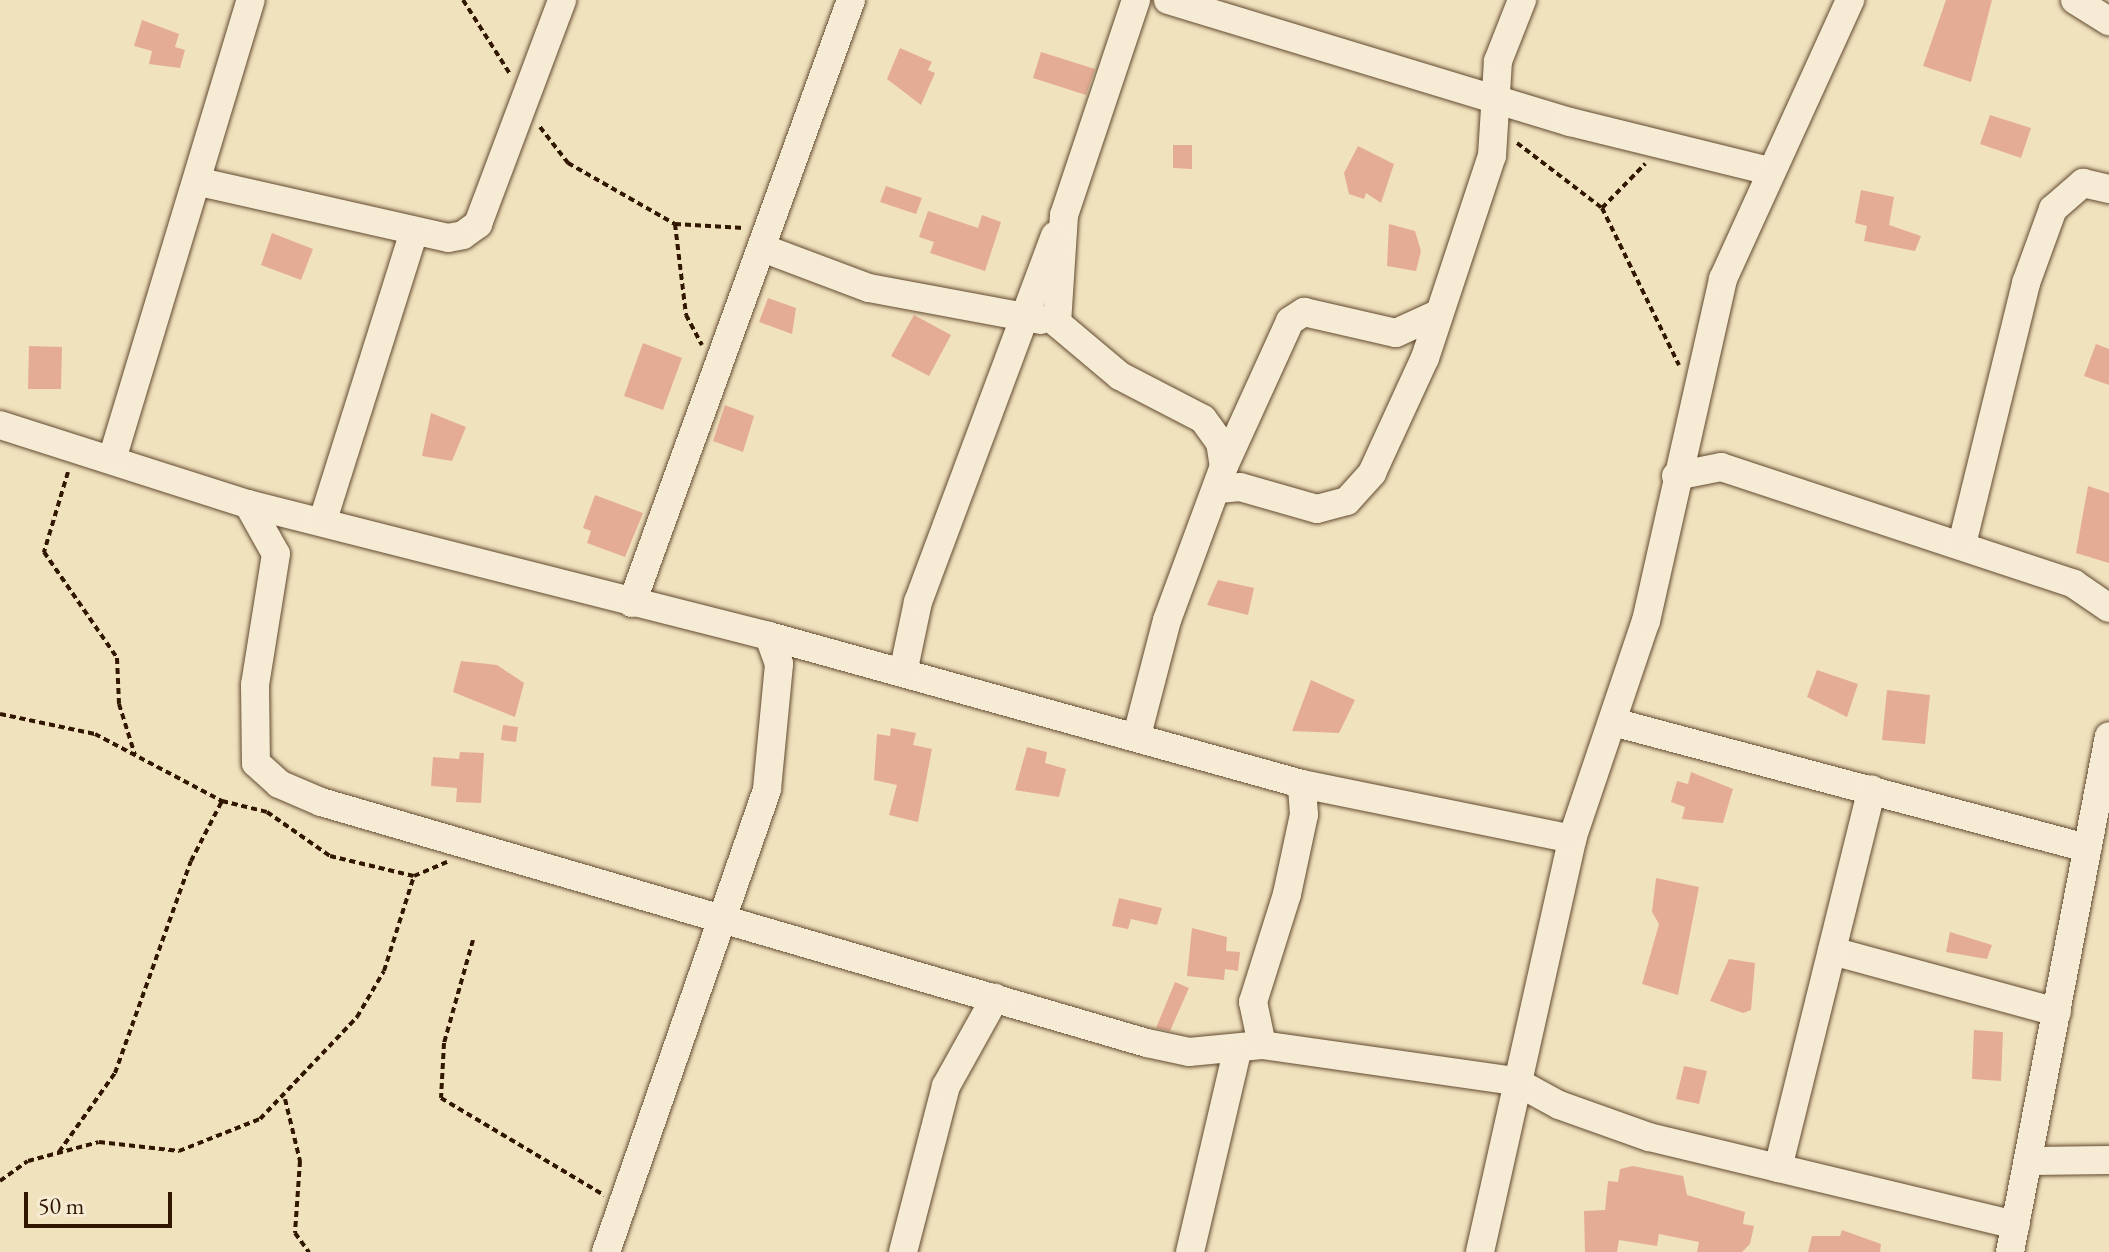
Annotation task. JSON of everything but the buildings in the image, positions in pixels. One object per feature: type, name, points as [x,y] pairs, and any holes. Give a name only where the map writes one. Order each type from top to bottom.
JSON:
[{"type":"street","points":[[200,182],[448,238],[478,224],[562,0]]},
{"type":"street","points":[[632,603],[723,366],[851,0]]},
{"type":"street","points":[[903,673],[918,602],[1064,215],[1136,0]]},
{"type":"street","points":[[1168,0],[1231,8],[1493,99],[1662,147],[1769,171]]},
{"type":"street","points":[[1222,478],[1240,487],[1317,509],[1347,501],[1388,444],[1425,358],[1433,316],[1495,129],[1493,99],[1522,0]]},
{"type":"street","points":[[1480,1252],[1515,1081],[1572,839],[1646,621],[1676,476],[1723,279],[1769,171],[1850,0]]},
{"type":"street","points":[[2075,0],[2109,21]]},
{"type":"street","points":[[113,456],[200,182],[243,2]]},
{"type":"street","points":[[1962,544],[2026,283],[2053,209],[2083,183],[2109,189]]},
{"type":"street","points":[[1057,323],[1064,215]]},
{"type":"street","points":[[276,554],[316,518],[414,231]]},
{"type":"street","points":[[765,249],[869,288],[1057,323],[1120,376],[1203,419],[1220,442],[1222,478]]},
{"type":"street","points":[[1137,735],[1167,620],[1222,478],[1290,321],[1304,312],[1396,333],[1433,316]]},
{"type":"street","points":[[1691,414],[1721,467]]},
{"type":"street","points":[[0,425],[113,456],[248,504],[316,518],[632,603],[769,636],[1137,735],[1302,784],[1572,839]]},
{"type":"street","points":[[1676,476],[1721,467],[1962,544],[2074,584],[2109,608]]},
{"type":"street","points":[[248,504],[276,554],[255,685],[256,763],[279,784],[321,802],[425,827],[479,849],[726,917],[1147,1043],[1250,1048],[1515,1081],[1559,1105],[1649,1137],[1778,1168],[2013,1238],[2032,1161],[2109,736]]},
{"type":"street","points":[[606,1252],[726,917],[767,789],[779,664],[769,636]]},
{"type":"street","points":[[1613,722],[2088,848]]},
{"type":"street","points":[[1190,1252],[1250,1048],[1253,1002],[1287,894],[1304,815],[1302,784]]},
{"type":"street","points":[[1778,1168],[1872,789]]},
{"type":"street","points":[[1832,951],[2057,1012]]},
{"type":"street","points":[[903,1252],[946,1086],[995,998]]},
{"type":"street","points":[[2032,1161],[2109,1160]]},
{"type":"path","points":[[463,0],[568,163],[675,224],[748,229],[765,249]]},
{"type":"path","points":[[1495,129],[1577,182],[1602,208],[1665,327],[1691,414]]},
{"type":"path","points":[[1602,208],[1662,147]]},
{"type":"path","points":[[675,224],[686,315],[707,356],[723,366]]},
{"type":"path","points":[[75,446],[44,552],[117,658],[119,704],[135,755]]},
{"type":"path","points":[[0,714],[66,724],[135,755],[222,801],[267,812],[330,856],[414,876],[479,849]]},
{"type":"path","points":[[59,1153],[115,1073],[191,861],[222,801]]},
{"type":"path","points":[[0,1181],[28,1161],[99,1142],[179,1151],[260,1119],[285,1099],[357,1017],[384,971],[414,876]]},
{"type":"path","points":[[473,940],[444,1043],[441,1098],[625,1203]]},
{"type":"path","points":[[285,1099],[300,1161],[295,1233],[309,1252]]}]
